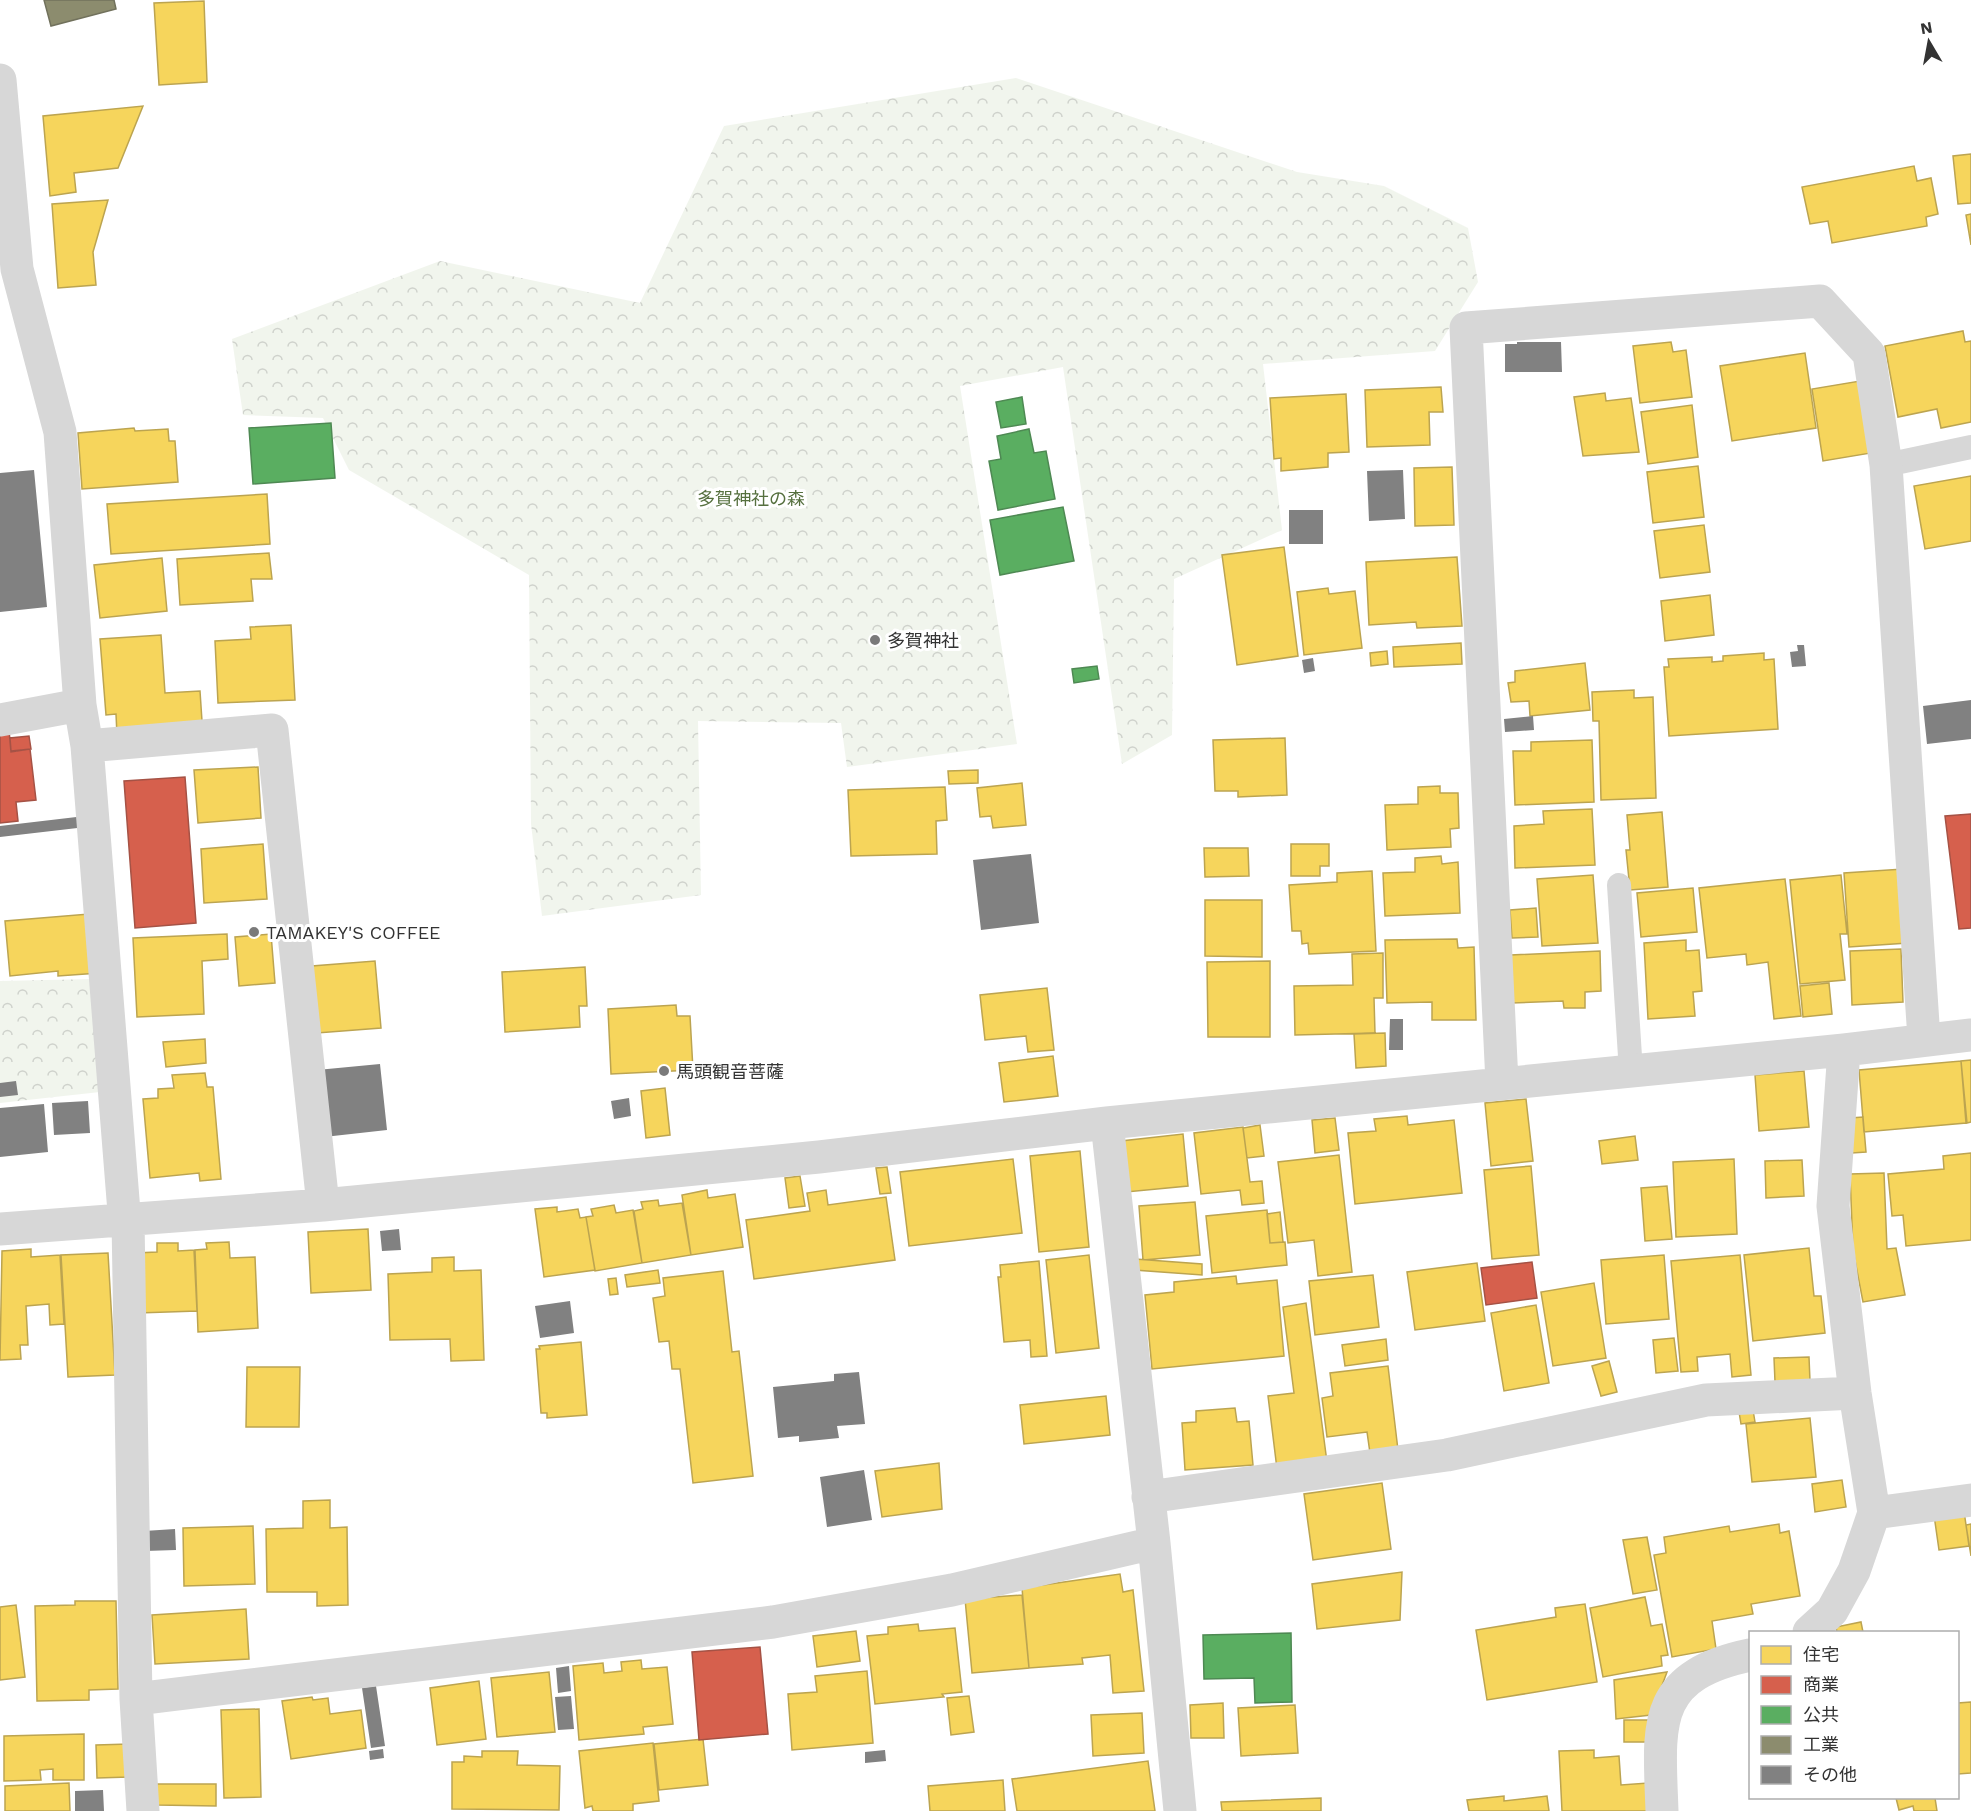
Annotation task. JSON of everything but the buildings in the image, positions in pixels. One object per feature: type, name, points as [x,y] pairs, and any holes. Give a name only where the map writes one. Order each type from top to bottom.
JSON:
[{"type":"street","points":[[0,80],[16,269],[60,432],[80,705],[87,746],[123,1200],[128,1220],[136,1699],[143,1811]]},
{"type":"street","points":[[1502,1083],[1466,328],[1820,301],[1869,354],[1886,465],[1924,1039]]},
{"type":"street","points":[[0,720],[80,705]]},
{"type":"street","points":[[87,746],[272,730],[323,1205]]},
{"type":"street","points":[[0,1229],[323,1205],[819,1157],[1107,1123],[1630,1072],[1971,1035]]},
{"type":"street","points":[[1810,1631],[1832,1611],[1848,1581],[1875,1514],[1855,1393],[1833,1206],[1844,1050]]},
{"type":"street","points":[[1107,1123],[1154,1543],[1180,1811]]},
{"type":"street","points":[[1148,1497],[1447,1455],[1706,1400],[1855,1393]]},
{"type":"street","points":[[1875,1514],[1971,1500]]},
{"type":"street","points":[[136,1699],[773,1622],[952,1590],[1154,1543]]},
{"type":"street","points":[[1662,1811],[1660,1743],[1665,1713],[1681,1684],[1721,1661],[1749,1655]]},
{"type":"lane","points":[[1886,465],[1971,447]]},
{"type":"lane","points":[[1619,885],[1630,1072]]},
{"type":"green space","name":"多賀神社の森","points":[[1016,78],[1297,172],[1384,186],[1468,228],[1478,282],[1435,351],[1263,364],[1282,530],[1174,579],[1172,735],[1122,764],[1063,367],[960,386],[1017,744],[847,767],[841,723],[698,721],[701,895],[542,916],[531,824],[529,575],[349,470],[323,418],[243,415],[232,339],[440,261],[640,303],[724,126]]},
{"type":"green space","points":[[94,979],[100,1092],[0,1103],[0,981]]},
{"type":"place","name":"多賀神社","points":[[875,640]]},
{"type":"place","name":"TAMAKEY'S COFFEE","points":[[254,932]]},
{"type":"place","name":"馬頭観音菩薩","points":[[664,1071]]}]
